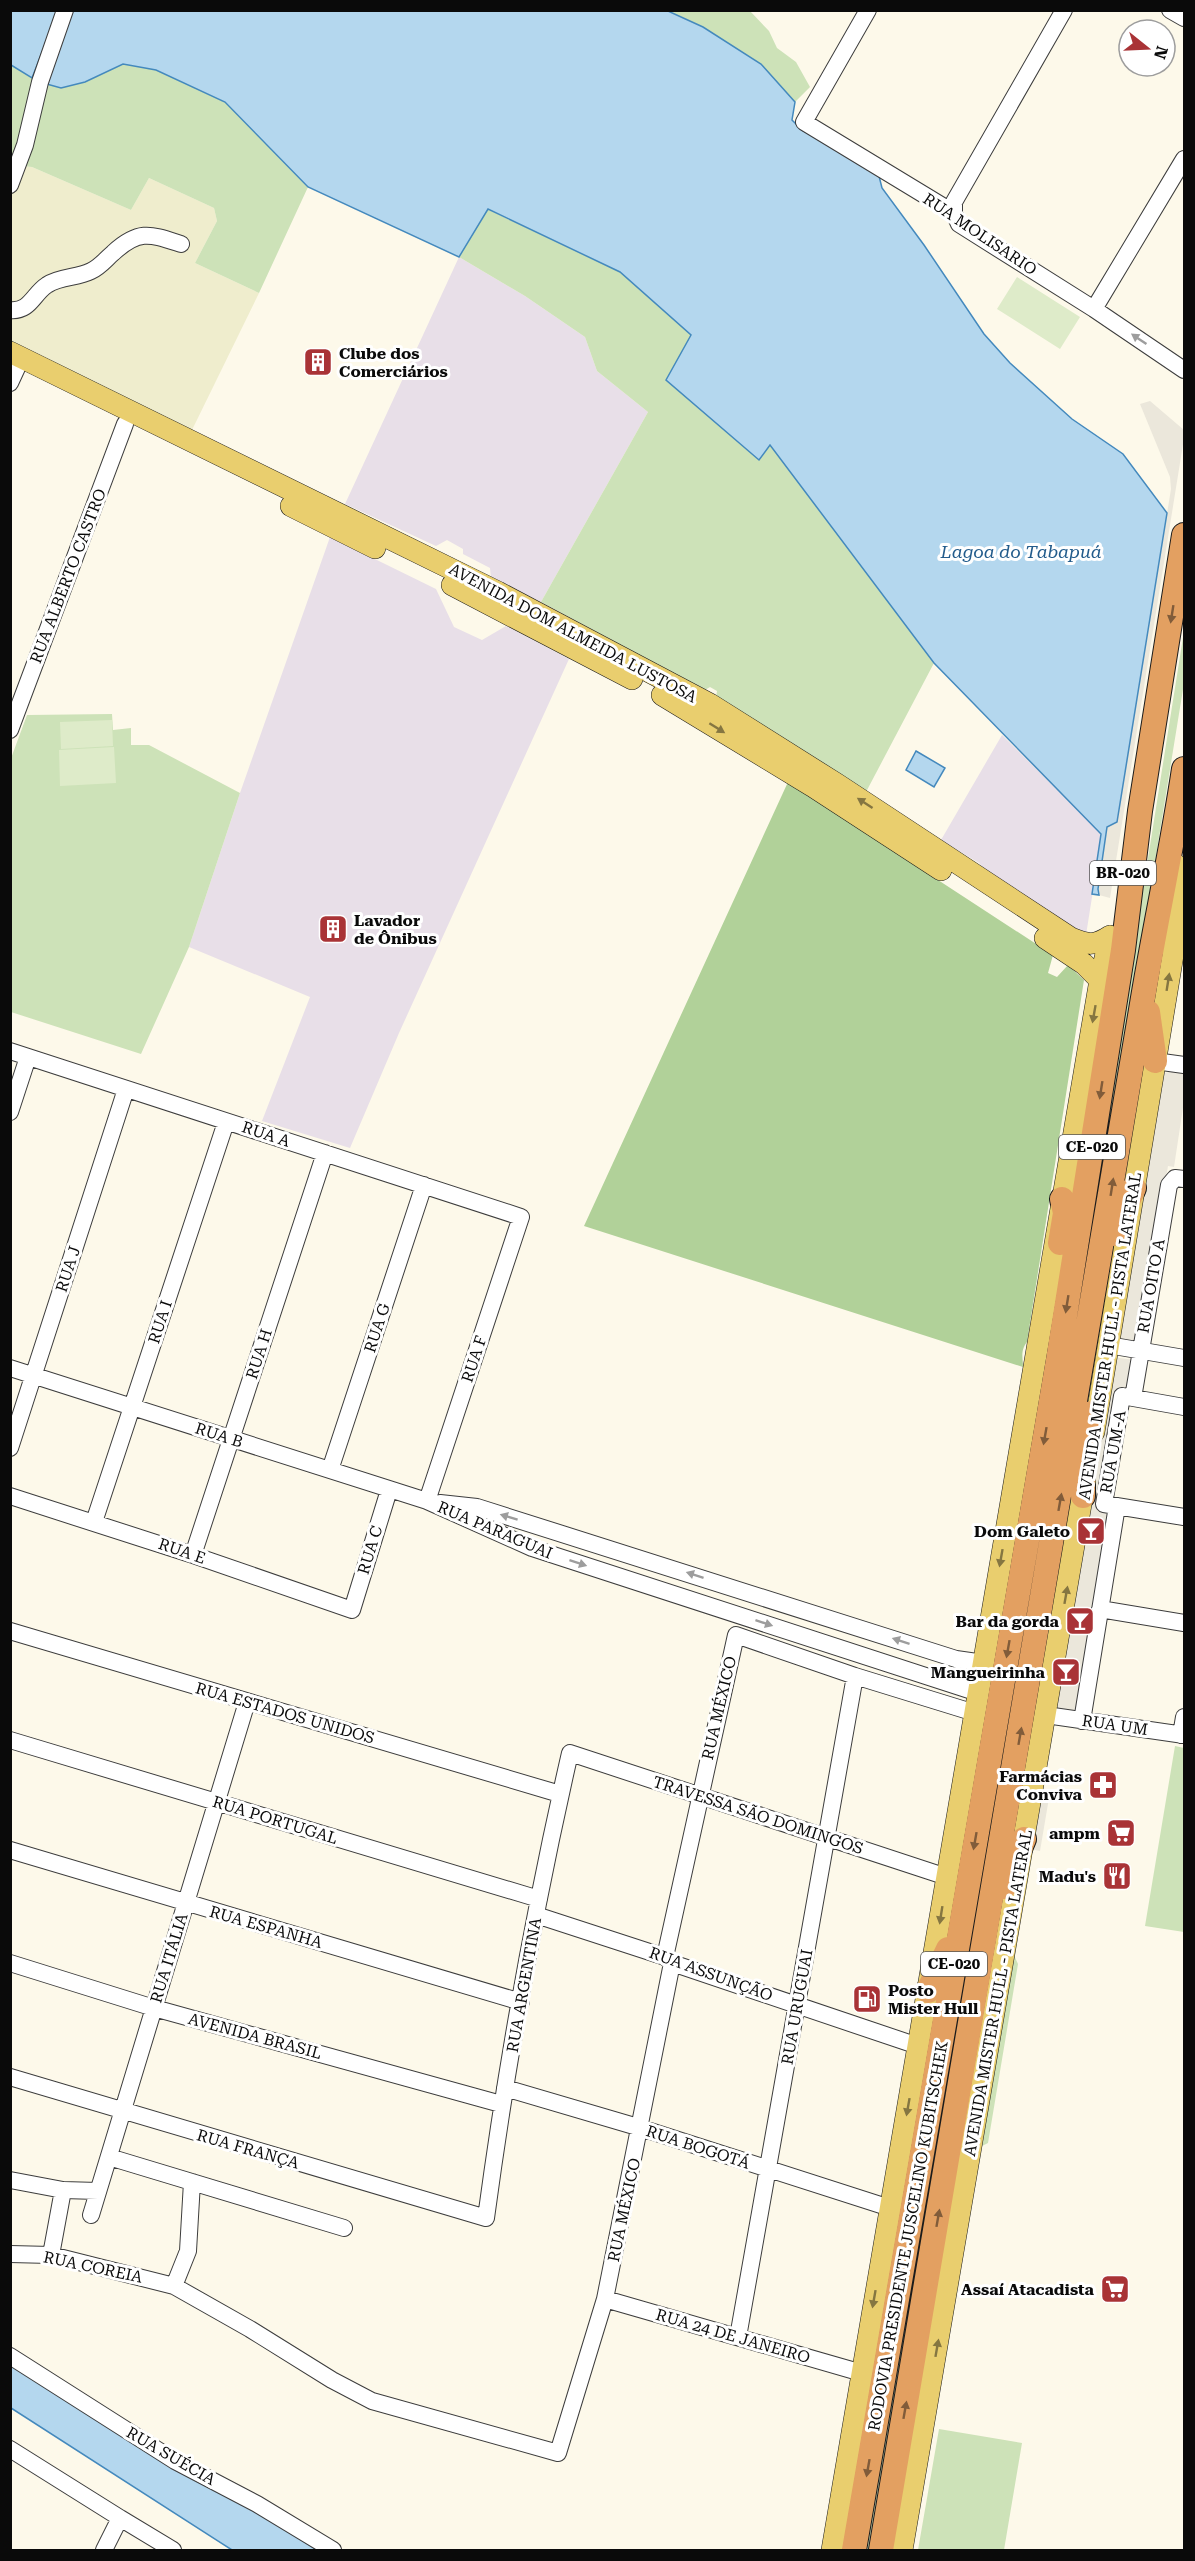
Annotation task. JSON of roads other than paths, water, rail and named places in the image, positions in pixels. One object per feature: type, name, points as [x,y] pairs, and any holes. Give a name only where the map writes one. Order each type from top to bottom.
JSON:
[{"type":"highway","name":"RODOVIA PRESIDENTE JUSCELINO KUBITSCHEK","points":[[854,2550],[1060,1344],[1123,950],[1140,811],[1185,535]]},
{"type":"highway","name":"RODOVIA PRESIDENTE JUSCELINO KUBITSCHEK","points":[[881,2550],[1080,1382],[1097,1347],[1100,1264],[1145,986],[1185,769]]},
{"type":"highway","name":"BR-020","points":[[1110,936],[1129,839],[1140,811]]},
{"type":"highway","points":[[1145,986],[1155,1061]]},
{"type":"highway","points":[[1100,1264],[1134,1188]]},
{"type":"highway","points":[[1062,1199],[1065,1213],[1046,1325],[1050,1338],[1060,1344],[1097,1347]]},
{"type":"highway","points":[[1054,1378],[1080,1382],[1090,1390],[1093,1396],[1083,1470],[1083,1496]]},
{"type":"highway","points":[[988,1926],[1024,1839]]},
{"type":"highway","points":[[928,1991],[943,1962],[963,1910]]},
{"type":"main road","name":"AVENIDA DOM ALMEIDA LUSTOSA","points":[[14,366],[125,424],[432,567]]},
{"type":"main road","name":"AVENIDA DOM ALMEIDA LUSTOSA","points":[[14,366],[710,704],[919,847],[1067,944],[1100,980]]},
{"type":"main road","name":"AVENIDA MISTER HULL - PISTA LATERAL","points":[[902,2550],[1083,1496],[1097,1347],[1134,1188],[1173,955],[1175,829]]},
{"type":"main road","name":"AVENIDA DOM ALMEIDA LUSTOSA","points":[[1067,944],[1098,944],[1110,936]]},
{"type":"main road","name":"BR-020","points":[[832,2550],[1062,1199],[1100,980],[1110,936]]},
{"type":"street","points":[[10,185],[25,145],[40,82],[65,10]]},
{"type":"street","name":"RUA MOLISARIO","points":[[868,10],[804,122],[954,213],[959,224],[1094,309],[1185,370]]},
{"type":"street","points":[[954,213],[954,202],[1064,10]]},
{"type":"street","points":[[1170,10],[1185,18]]},
{"type":"street","points":[[1094,309],[1185,159]]},
{"type":"street","points":[[10,310],[22,309],[30,304],[40,290],[53,281],[90,272],[135,237],[155,236],[181,244]]},
{"type":"street","name":"RUA ALBERTO CASTRO","points":[[11,729],[125,424]]},
{"type":"street","name":"RUA A","points":[[10,1051],[521,1217]]},
{"type":"street","points":[[10,1112],[28,1057]]},
{"type":"street","points":[[1155,1061],[1185,1065]]},
{"type":"street","name":"RUA J","points":[[10,1449],[126,1089]]},
{"type":"street","name":"RUA I","points":[[94,1522],[226,1122]]},
{"type":"street","name":"RUA H","points":[[193,1555],[325,1153]]},
{"type":"street","name":"RUA OITO A","points":[[1133,1398],[1169,1185],[1180,1179]]},
{"type":"street","name":"RUA G","points":[[330,1470],[424,1185]]},
{"type":"street","name":"RUA F","points":[[427,1501],[521,1217]]},
{"type":"street","points":[[1097,1347],[1185,1358]]},
{"type":"street","name":"RUA B","points":[[10,1368],[427,1501]]},
{"type":"street","name":"RUA UM-A","points":[[1082,1721],[1117,1506],[1104,1504],[1122,1396],[1133,1398]]},
{"type":"street","points":[[1133,1398],[1185,1407]]},
{"type":"street","name":"RUA C","points":[[352,1610],[389,1490]]},
{"type":"street","name":"RUA E","points":[[10,1496],[94,1522],[352,1610]]},
{"type":"street","name":"RUA PARAGUAI","points":[[427,1501],[477,1507],[956,1659],[984,1663]]},
{"type":"street","name":"RUA PARAGUAI","points":[[427,1501],[532,1548],[977,1703]]},
{"type":"street","points":[[1117,1506],[1185,1517]]},
{"type":"street","points":[[1100,1609],[1185,1623]]},
{"type":"street","name":"RUA ESTADOS UNIDOS","points":[[10,1631],[561,1794]]},
{"type":"street","name":"RUA MÉXICO","points":[[558,2453],[605,2299],[641,2128],[700,1795],[736,1635],[855,1676]]},
{"type":"street","points":[[855,1676],[977,1703]]},
{"type":"street","name":"RUA URUGUAI","points":[[738,2337],[855,1676]]},
{"type":"street","name":"RUA ITÁLIA","points":[[91,2215],[247,1702]]},
{"type":"street","name":"RUA UM","points":[[1046,1715],[1183,1735]]},
{"type":"street","points":[[1183,1735],[1185,1717]]},
{"type":"street","name":"RUA PORTUGAL","points":[[10,1740],[216,1803],[538,1907]]},
{"type":"street","name":"TRAVESSA SÃO DOMINGOS","points":[[570,1753],[947,1877]]},
{"type":"street","name":"RUA ARGENTINA","points":[[486,2218],[503,2096],[538,1907],[570,1753]]},
{"type":"street","name":"RUA ESPANHA","points":[[10,1850],[522,2002]]},
{"type":"street","name":"RUA ASSUNÇÃO","points":[[538,1907],[669,1960],[918,2046]]},
{"type":"street","name":"AVENIDA BRASIL","points":[[10,1963],[154,2008],[503,2096]]},
{"type":"street","name":"RUA FRANÇA","points":[[10,2077],[486,2218]]},
{"type":"street","name":"RUA BOGOTÁ","points":[[503,2096],[641,2128],[890,2208]]},
{"type":"street","points":[[109,2157],[344,2228]]},
{"type":"street","points":[[10,2180],[63,2190],[98,2192]]},
{"type":"street","points":[[174,2286],[188,2250],[192,2182]]},
{"type":"street","points":[[51,2255],[63,2190]]},
{"type":"street","name":"RUA COREIA","points":[[10,2254],[51,2255],[174,2286],[250,2328],[332,2380],[372,2401],[558,2453]]},
{"type":"street","name":"RUA 24 DE JANEIRO","points":[[605,2299],[861,2373]]},
{"type":"street","name":"RUA SUÉCIA","points":[[10,2356],[175,2461],[257,2504],[333,2550]]},
{"type":"street","points":[[10,2449],[173,2550]]},
{"type":"street","points":[[104,2550],[120,2518]]},
{"type":"water","name":"Lagoa do Tabapuá","points":[[73,10],[668,11],[703,27],[761,64],[795,102],[792,120],[803,131],[879,176],[882,188],[984,334],[1010,363],[1072,419],[1123,454],[1167,513],[1117,822],[1107,827],[1099,895],[1092,894],[1101,834],[934,663],[770,445],[759,460],[666,380],[691,335],[620,272],[488,209],[459,257],[308,187],[225,102],[156,70],[123,64],[85,82],[61,88],[43,83]]},
{"type":"water","points":[[10,11],[58,11],[32,78],[11,65]]},
{"type":"water","points":[[916,751],[945,768],[934,787],[906,770]]},
{"type":"water","points":[[10,2364],[270,2519],[317,2550],[232,2550],[11,2408]]},
{"type":"place","name":"Clube dos Comerciários","points":[[318,362]]},
{"type":"place","name":"Lavador de Ônibus","points":[[333,929]]},
{"type":"place","name":"Dom Galeto","points":[[1091,1531]]},
{"type":"place","name":"Bar da gorda","points":[[1080,1621]]},
{"type":"place","name":"Mangueirinha","points":[[1066,1672]]},
{"type":"place","name":"Farmácias Conviva","points":[[1103,1785]]},
{"type":"place","name":"ampm","points":[[1121,1833]]},
{"type":"place","name":"Madu's","points":[[1117,1876]]},
{"type":"place","name":"Posto Mister Hull","points":[[867,1999]]},
{"type":"place","name":"Assaí Atacadista","points":[[1115,2289]]}]
